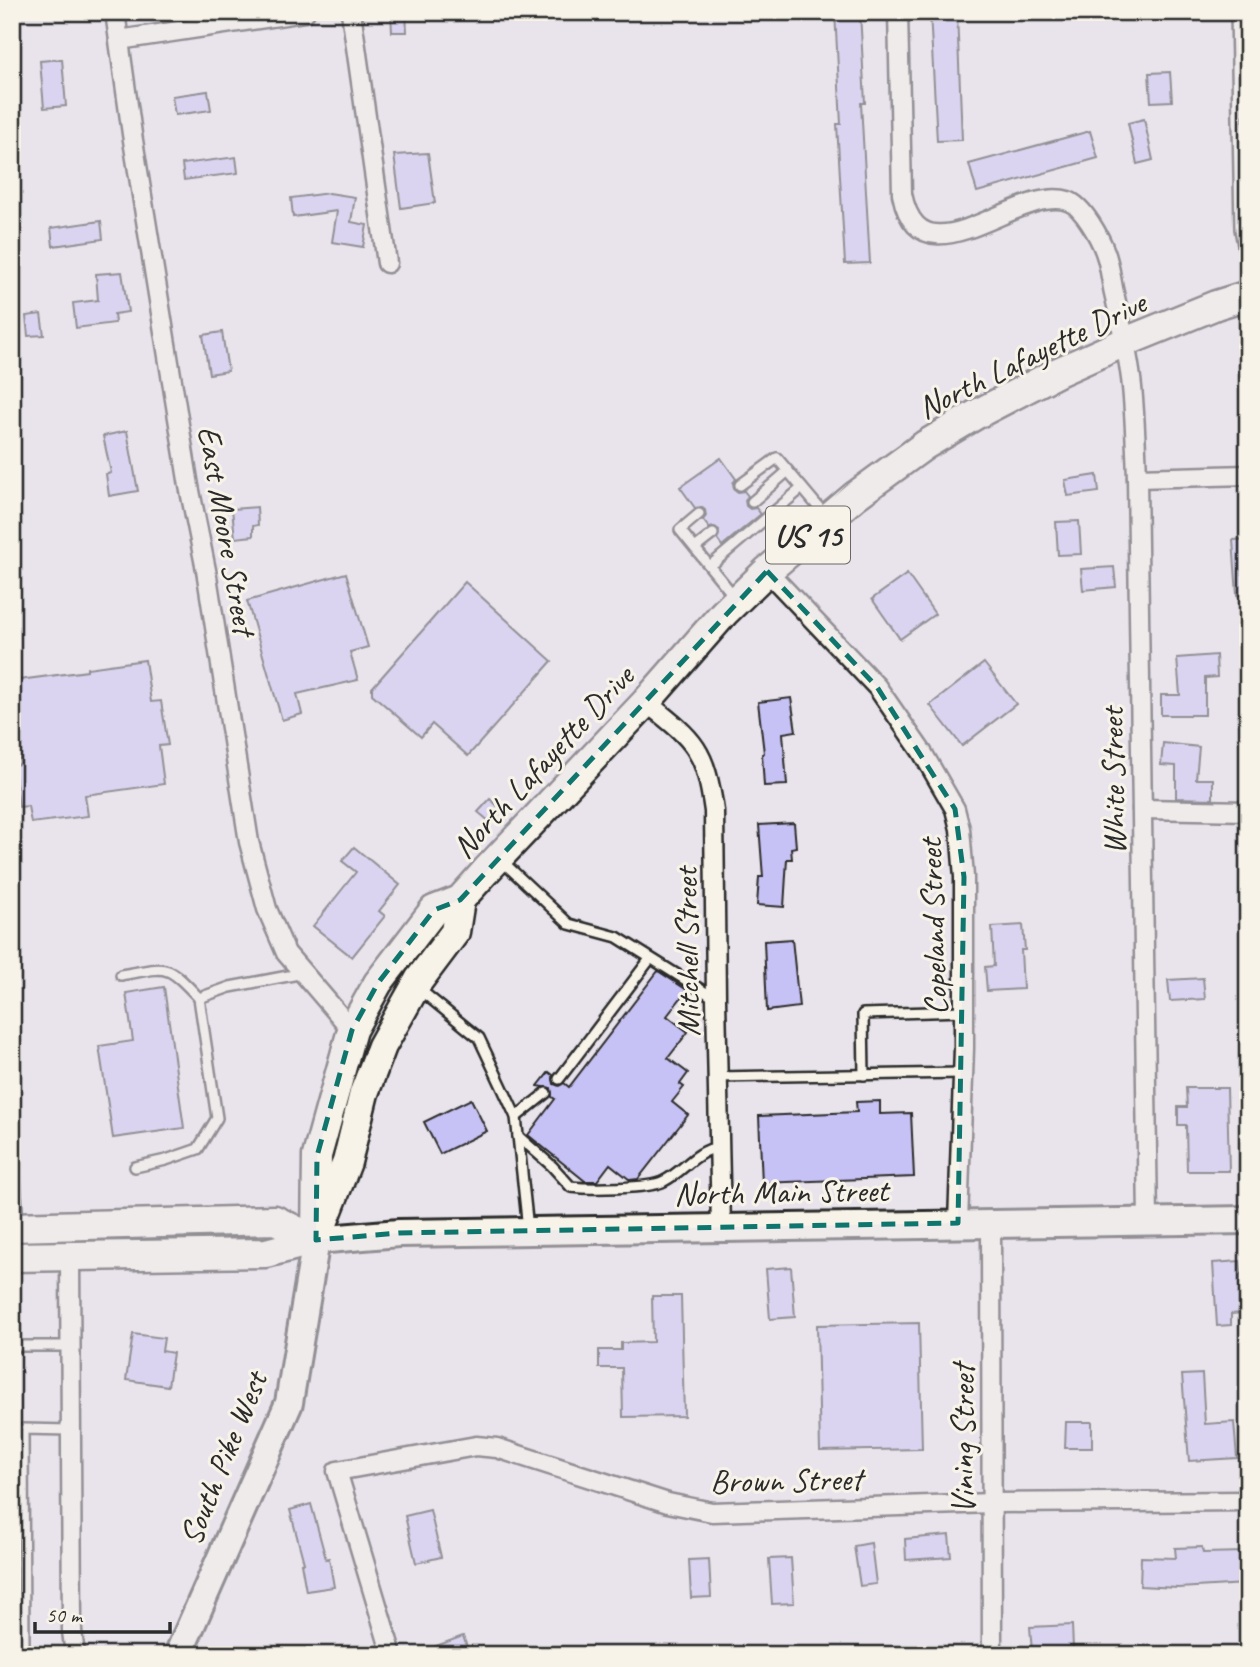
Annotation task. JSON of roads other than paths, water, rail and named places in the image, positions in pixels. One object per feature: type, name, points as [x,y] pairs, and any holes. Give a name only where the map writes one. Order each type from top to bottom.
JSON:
[{"type":"main road","name":"North Lafayette Drive","points":[[316,1240],[317,1156],[352,1030],[378,984],[434,909],[460,900],[738,600],[827,518],[925,445],[956,426],[1058,372],[1216,305],[1248,295]]},
{"type":"main road","points":[[316,1240],[347,1162],[364,1093],[382,1046],[416,986],[455,932],[460,900]]},
{"type":"main road","points":[[15,1227],[275,1220],[316,1240]]},
{"type":"main road","name":"North Main Street","points":[[316,1240],[399,1233],[528,1230],[1248,1220]]},
{"type":"main road","points":[[12,1257],[266,1253],[316,1240]]},
{"type":"main road","name":"South Pike West","points":[[178,1655],[289,1404],[316,1240]]},
{"type":"street","name":"East Moore Street","points":[[115,12],[134,148],[189,486],[206,570],[248,842],[267,909],[286,953],[352,1030]]},
{"type":"street","points":[[119,40],[306,12]]},
{"type":"street","points":[[351,12],[387,263]]},
{"type":"street","name":"White Street","points":[[898,12],[902,194],[906,213],[918,229],[945,235],[1048,199],[1070,201],[1086,217],[1105,252],[1125,342],[1132,385],[1137,478],[1148,1221]]},
{"type":"street","points":[[1137,478],[1248,475]]},
{"type":"street","name":"Copeland Street","points":[[767,571],[877,687],[922,752],[955,809],[960,829],[964,877],[963,1073],[958,1223]]},
{"type":"street","name":"Mitchell Street","points":[[646,702],[682,730],[695,745],[702,757],[715,811],[721,1227]]},
{"type":"street","points":[[1142,809],[1248,811]]},
{"type":"street","name":"Vining Street","points":[[991,1223],[992,1655]]},
{"type":"street","points":[[70,1256],[72,1631],[75,1655]]},
{"type":"street","name":"Brown Street","points":[[392,1655],[337,1471],[476,1446],[497,1448],[695,1510],[739,1512],[992,1503],[1248,1501]]},
{"type":"lane","points":[[1236,12],[1244,210],[1240,229],[1248,272]]},
{"type":"lane","points":[[740,485],[777,458],[827,518]]},
{"type":"lane","points":[[752,502],[788,471]]},
{"type":"lane","points":[[710,566],[802,488]]},
{"type":"lane","points":[[699,514],[680,530],[738,600]]},
{"type":"lane","points":[[695,548],[713,534]]},
{"type":"lane","points":[[498,857],[569,924],[617,937],[716,999]]},
{"type":"lane","points":[[559,1079],[650,959]]},
{"type":"lane","points":[[121,975],[164,968],[177,975],[199,998],[217,1118],[198,1149],[135,1167]]},
{"type":"lane","points":[[199,998],[230,987],[304,973]]},
{"type":"lane","points":[[416,986],[479,1038],[516,1117],[528,1230]]},
{"type":"lane","points":[[864,1075],[863,1014],[964,1011]]},
{"type":"lane","points":[[717,1077],[963,1073]]},
{"type":"lane","points":[[516,1117],[546,1093]]},
{"type":"lane","points":[[12,1135],[15,1227]]},
{"type":"lane","points":[[518,1136],[571,1187],[594,1190],[662,1182],[706,1149],[719,1147]]},
{"type":"lane","points":[[12,1346],[70,1346]]},
{"type":"lane","points":[[24,1655],[23,1429],[71,1430]]},
{"type":"lane","points":[[12,1444],[23,1444]]}]
